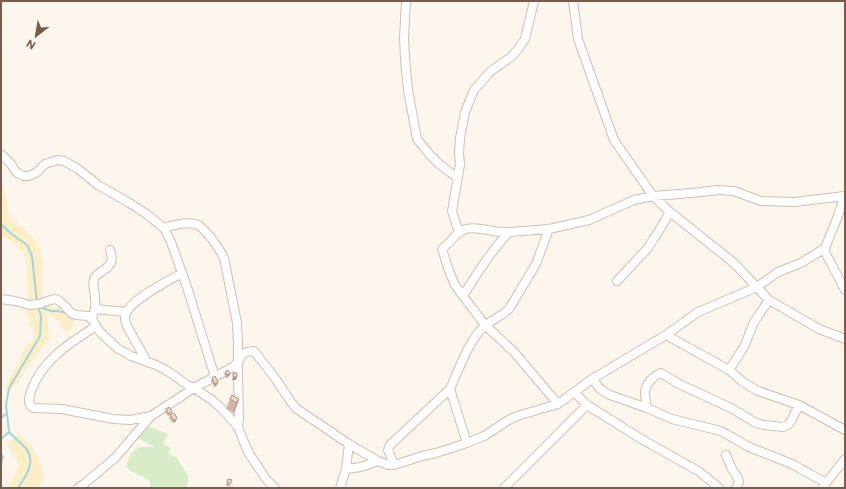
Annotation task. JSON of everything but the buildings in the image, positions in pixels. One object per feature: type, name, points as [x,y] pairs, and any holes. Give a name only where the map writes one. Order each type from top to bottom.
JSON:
[{"type":"street","points":[[406,1],[404,38],[405,59],[408,90],[417,139],[430,156],[458,178]]},
{"type":"street","points":[[459,232],[452,212],[460,165],[459,153],[461,131],[465,112],[474,90],[492,71],[511,57],[525,39],[534,1]]},
{"type":"street","points":[[573,1],[578,39],[614,140],[653,196],[670,212],[734,263],[769,300],[819,329],[845,339]]},
{"type":"street","points":[[1,154],[12,164],[16,172],[23,176],[29,176],[37,172],[45,164],[58,160],[64,161],[98,185],[145,213],[164,228],[171,242],[199,322],[215,377]]},
{"type":"street","points":[[558,404],[514,352],[485,325],[455,285],[442,249],[459,232],[473,228],[509,232],[549,229],[589,220],[634,200],[653,196],[734,190],[761,201],[795,202],[844,196],[838,216],[825,248],[825,252],[845,290]]},
{"type":"street","points":[[617,281],[647,249],[670,212]]},
{"type":"street","points":[[164,228],[174,225],[197,225],[206,232],[220,249],[224,258],[236,323],[238,344],[238,427]]},
{"type":"street","points":[[394,465],[388,450],[390,444],[450,389],[464,356],[478,333],[485,325],[504,314],[509,309],[536,264],[549,229]]},
{"type":"street","points":[[463,296],[497,245],[509,232]]},
{"type":"street","points":[[78,488],[115,458],[151,416],[194,388],[233,367],[243,353],[247,351],[254,351],[297,410],[378,461],[388,465],[394,465],[467,443],[486,435],[517,416],[558,404],[592,379],[666,335],[698,312],[757,287],[778,272],[801,263],[825,248]]},
{"type":"street","points":[[110,250],[112,262],[95,278],[96,309],[94,322],[74,341],[55,355],[41,372],[31,392],[29,402],[30,406],[33,408],[62,409],[113,419],[137,419],[151,416]]},
{"type":"street","points":[[147,362],[127,326],[125,320],[126,312],[139,299],[182,273]]},
{"type":"street","points":[[1,299],[15,301],[30,306],[54,299],[61,303],[71,313],[88,316],[104,336],[117,348],[169,372],[212,400],[238,427],[248,452],[266,479],[275,488]]},
{"type":"street","points":[[729,370],[744,347],[754,322],[769,300]]},
{"type":"street","points":[[96,309],[126,312]]},
{"type":"street","points":[[666,335],[729,370],[758,391],[799,405],[845,430]]},
{"type":"street","points":[[647,408],[645,393],[646,388],[651,380],[661,373],[679,384],[731,408],[756,423],[764,425],[786,426],[790,423],[799,405]]},
{"type":"street","points":[[592,379],[601,390],[606,393],[672,419],[721,431],[749,446],[792,464],[824,486],[845,459]]},
{"type":"street","points":[[450,389],[467,443]]},
{"type":"street","points":[[574,392],[587,405],[642,440],[700,472],[720,488]]},
{"type":"street","points":[[504,488],[587,405]]},
{"type":"street","points":[[340,488],[346,469],[349,444]]},
{"type":"street","points":[[726,455],[738,478],[739,482],[736,488]]},
{"type":"street","points":[[346,469],[362,467],[378,461]]},
{"type":"green space","points":[[145,425],[168,434],[163,444],[171,448],[168,454],[177,458],[188,476],[188,484],[185,488],[150,488],[150,482],[144,477],[130,471],[126,466],[130,455],[135,449],[142,447],[154,447],[134,436]]},
{"type":"sand","points":[[1,183],[5,192],[11,218],[35,239],[40,249],[42,263],[42,296],[48,305],[54,308],[58,306],[74,317],[73,327],[67,331],[62,328],[59,321],[47,313],[49,337],[45,345],[32,360],[10,391],[5,388],[25,348],[33,339],[33,330],[29,324],[30,320],[25,309],[29,299],[26,260],[24,253],[1,234]]},
{"type":"sand","points":[[18,434],[31,446],[38,458],[44,475],[43,482],[37,488],[8,488],[18,468],[18,463],[8,447],[10,441]]},
{"type":"waterway","points":[[1,224],[27,245],[32,256],[37,303]]},
{"type":"waterway","points":[[18,488],[28,470],[30,460],[27,450],[9,432],[6,405],[9,388],[40,336],[41,316],[38,307]]},
{"type":"waterway","points":[[40,307],[51,311],[68,313]]},
{"type":"waterway","points":[[1,418],[6,414]]},
{"type":"waterway","points":[[1,439],[9,432]]},
{"type":"waterway","points":[[1,454],[3,457],[1,463]]}]
